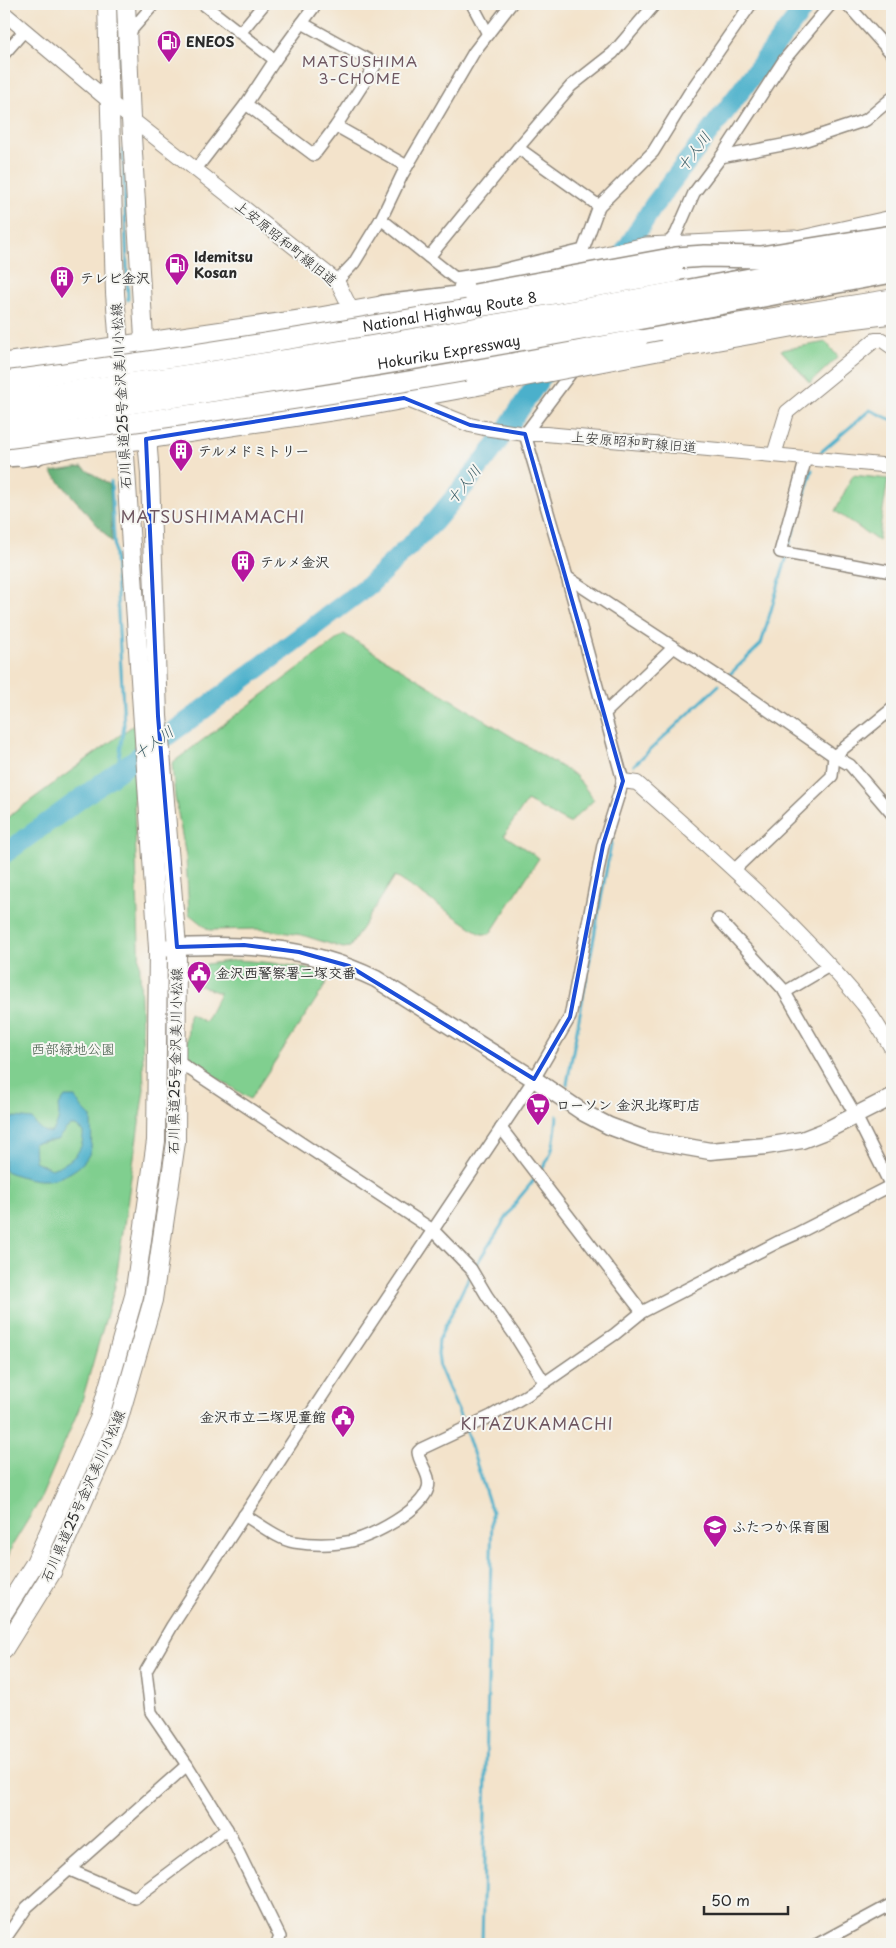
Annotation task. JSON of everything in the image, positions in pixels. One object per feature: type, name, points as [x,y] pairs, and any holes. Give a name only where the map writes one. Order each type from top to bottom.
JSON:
[{"type":"highway","name":"National Highway Route 8","points":[[4,381],[339,331],[674,273],[722,263],[795,240],[892,220]]},
{"type":"highway","points":[[4,363],[384,306],[475,295],[676,258],[705,256],[761,257],[892,236]]},
{"type":"highway","points":[[384,306],[583,255],[605,255],[646,247],[795,240]]},
{"type":"highway","name":"Hokuriku Expressway","points":[[4,400],[317,356],[892,253]]},
{"type":"highway","name":"Hokuriku Expressway","points":[[4,439],[166,399],[456,351],[892,272]]},
{"type":"highway","points":[[4,439],[182,416],[347,390],[518,363],[638,339],[892,299]]},
{"type":"highway","points":[[4,460],[78,446],[146,439],[475,386],[802,325],[892,314]]},
{"type":"highway","points":[[4,439],[36,454]]},
{"type":"main road","name":"石川県道25号金沢美川小松線","points":[[4,1612],[35,1563],[99,1418],[134,1296],[156,1140],[158,948],[123,442],[120,346],[115,293],[107,4]]},
{"type":"main road","name":"石川県道25号金沢美川小松線","points":[[4,1649],[52,1572],[117,1425],[153,1300],[176,1142],[177,947],[158,716],[150,474],[146,439],[145,342],[126,4]]},
{"type":"main road","points":[[158,948],[253,946],[299,952],[349,966],[376,979],[534,1079],[584,1113],[609,1126],[647,1140],[710,1151],[766,1146],[802,1140],[825,1132],[892,1097]]},
{"type":"street","points":[[128,34],[154,4]]},
{"type":"street","points":[[204,4],[275,60]]},
{"type":"street","points":[[240,33],[264,4]]},
{"type":"street","points":[[196,169],[246,104],[316,4]]},
{"type":"street","points":[[472,4],[488,34]]},
{"type":"street","points":[[337,281],[354,263],[381,220],[407,166],[474,52],[511,4]]},
{"type":"street","points":[[429,257],[518,148],[572,86],[613,52],[655,4]]},
{"type":"street","points":[[381,220],[455,278],[583,255],[599,206],[653,152],[690,92],[749,4]]},
{"type":"street","points":[[277,1944],[280,1937],[227,1829],[151,1712],[146,1671],[172,1626],[244,1515],[534,1079],[570,1017],[603,845],[623,781],[568,577],[525,434],[676,234],[694,192],[721,157],[784,60],[831,4]]},
{"type":"street","points":[[847,4],[892,54]]},
{"type":"street","name":"上安原昭和町線旧道","points":[[4,13],[131,119],[337,281],[352,312],[404,398],[470,424],[525,434],[546,434],[892,466]]},
{"type":"street","points":[[246,104],[314,155],[336,126],[376,64],[302,23]]},
{"type":"street","points":[[4,54],[25,30]]},
{"type":"street","points":[[721,157],[803,141],[866,120],[892,98]]},
{"type":"street","points":[[336,126],[407,166]]},
{"type":"street","points":[[518,148],[599,206]]},
{"type":"street","points":[[836,322],[858,324],[892,322]]},
{"type":"street","points":[[774,456],[787,412],[875,340],[882,340],[892,347]]},
{"type":"street","points":[[806,458],[780,552],[892,572]]},
{"type":"street","points":[[568,577],[850,765],[892,814]]},
{"type":"street","points":[[604,713],[674,647]]},
{"type":"street","points":[[734,870],[832,776],[834,756],[892,709]]},
{"type":"street","points":[[623,781],[637,784],[734,870],[792,927],[864,1005],[892,1049]]},
{"type":"street","points":[[244,1515],[293,1542],[322,1544],[352,1541],[392,1524],[409,1512],[423,1498],[429,1486],[426,1472],[419,1458],[418,1452],[421,1449],[491,1416],[615,1334],[642,1312],[892,1186],[856,1116],[784,992],[718,919]]},
{"type":"street","points":[[784,992],[828,966]]},
{"type":"street","points":[[177,1061],[432,1230],[471,1269],[544,1382]]},
{"type":"street","points":[[501,1128],[642,1312]]},
{"type":"street","points":[[5,1934],[27,1907],[187,1766]]},
{"type":"street","points":[[70,1870],[135,1898],[227,1829]]},
{"type":"street","points":[[818,1944],[892,1904]]},
{"type":"highlighted area","points":[[404,398],[470,425],[525,434],[623,781],[603,845],[570,1017],[534,1079],[349,966],[299,952],[244,945],[177,947],[158,716],[146,439]]},
{"type":"green space","points":[[826,342],[838,357],[810,383],[781,350]]},
{"type":"green space","points":[[82,467],[110,485],[112,542],[51,472]]},
{"type":"green space","points":[[853,475],[888,479],[878,541],[835,511]]},
{"type":"green space","points":[[344,634],[576,776],[594,800],[569,823],[527,801],[504,835],[539,858],[490,934],[481,934],[395,876],[350,947],[343,948],[302,935],[259,929],[209,930],[189,914],[186,857],[175,797],[172,763]]},
{"type":"green space","name":"西部緑地公園","points":[[135,724],[134,801],[144,1089],[115,1286],[81,1404],[40,1500],[12,1546],[4,1568],[4,820]]},
{"type":"green space","points":[[237,960],[297,967],[319,973],[327,978],[325,986],[250,1099],[186,1058],[189,1013],[205,1022],[220,993],[192,983],[196,971],[207,964]]},
{"type":"water","points":[[65,1097],[75,1097],[91,1117],[91,1148],[83,1163],[71,1172],[58,1178],[40,1180],[18,1176],[4,1170],[4,1123],[15,1117],[32,1119],[43,1131],[52,1132],[58,1120],[58,1107]],"holes":[[[76,1126],[83,1132],[83,1139],[78,1151],[70,1160],[51,1169],[35,1161],[34,1143],[57,1140],[67,1128]]]},
{"type":"waterway","points":[[117,4],[118,16]]},
{"type":"waterway","name":"十人川","points":[[617,264],[654,205],[807,4]]},
{"type":"waterway","points":[[119,51],[121,82]]},
{"type":"waterway","points":[[123,149],[128,300]]},
{"type":"waterway","name":"十人川","points":[[4,854],[196,715],[369,585],[434,522],[465,485],[493,449],[552,361]]},
{"type":"waterway","points":[[821,452],[870,410],[892,420]]},
{"type":"waterway","points":[[788,550],[812,470]]},
{"type":"waterway","points":[[111,482],[124,725],[117,771]]},
{"type":"waterway","points":[[728,676],[761,644],[787,556]]},
{"type":"waterway","points":[[634,765],[719,685]]},
{"type":"waterway","points":[[567,1084],[614,828]]},
{"type":"waterway","points":[[542,1169],[549,1157],[555,1137],[557,1116]]},
{"type":"waterway","points":[[474,1268],[519,1198],[534,1180]]},
{"type":"waterway","points":[[464,1425],[440,1368],[438,1354],[439,1339],[471,1273]]},
{"type":"waterway","points":[[466,1431],[492,1512],[482,1944]]},
{"type":"place","name":"ENEOS","points":[[169,63]]},
{"type":"place","name":"Idemitsu Kosan","points":[[177,286]]},
{"type":"place","name":"テレビ金沢","points":[[62,299]]},
{"type":"place","name":"テルメドミトリー","points":[[181,472]]},
{"type":"place","name":"テルメ金沢","points":[[243,583]]},
{"type":"place","name":"金沢西警察署二塚交番","points":[[199,994]]},
{"type":"place","name":"ローソン 金沢北塚町店","points":[[538,1126]]},
{"type":"place","name":"金沢市立二塚児童館","points":[[343,1438]]},
{"type":"place","name":"ふたつか保育園","points":[[715,1548]]},
{"type":"district","name":"MATSUSHIMA 3-CHOME","points":[[360,70]]},
{"type":"district","name":"MATSUSHIMAMACHI","points":[[213,517]]},
{"type":"district","name":"KITAZUKAMACHI","points":[[537,1424]]}]
